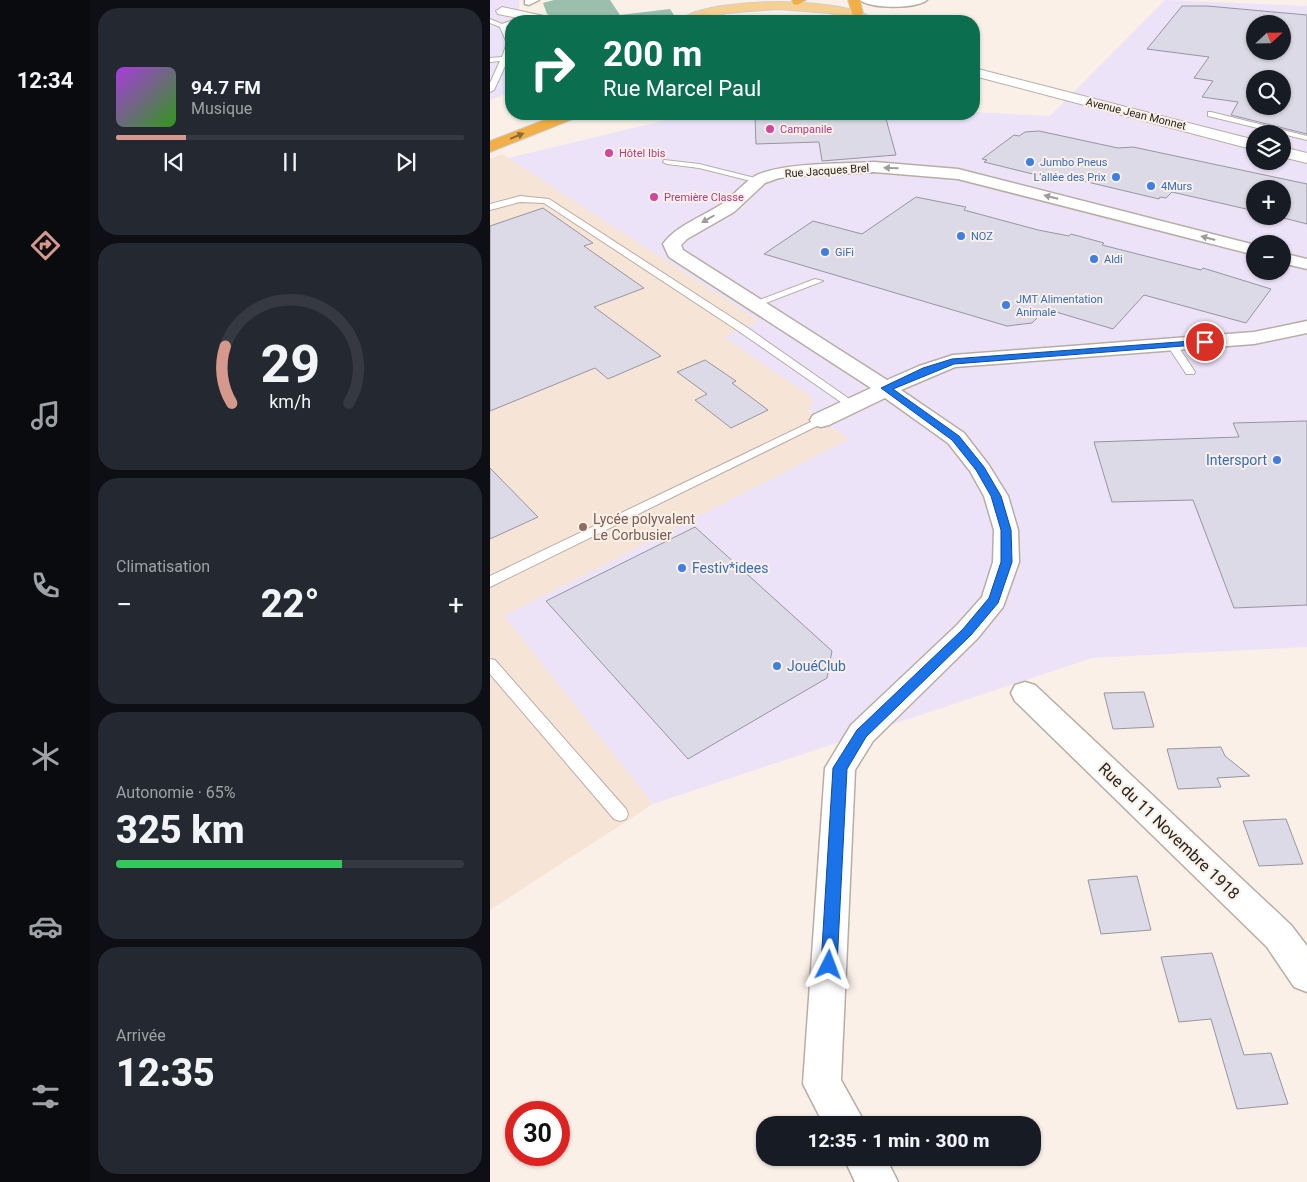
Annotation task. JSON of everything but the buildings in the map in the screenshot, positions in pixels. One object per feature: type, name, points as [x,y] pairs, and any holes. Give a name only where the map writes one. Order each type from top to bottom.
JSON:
[{"type":"highway","points":[[490,132],[521,120]]},
{"type":"highway","points":[[490,147],[558,120]]},
{"type":"main road","points":[[696,15],[717,4],[799,0],[832,5],[854,4],[864,15]]},
{"type":"main road","points":[[496,11],[533,9]]},
{"type":"main road","name":"Avenue Jean Monnet","points":[[980,75],[1246,143]]},
{"type":"main road","points":[[1291,154],[1307,158]]},
{"type":"street","points":[[866,0],[896,4],[921,0]]},
{"type":"street","name":"Rue Jacques Brel","points":[[841,1116],[822,1084],[840,768],[862,733],[967,632],[994,600],[1006,562],[1006,530],[996,496],[980,469],[956,438],[886,388],[676,253],[672,244],[680,235],[728,208],[759,180],[776,174],[801,171],[874,168],[958,174],[1246,248]]},
{"type":"street","points":[[1291,260],[1307,264]]},
{"type":"street","points":[[821,420],[886,388],[926,370],[952,361],[1254,338],[1307,327]]},
{"type":"street","name":"Rue du 11 Novembre 1918","points":[[1025,693],[1279,936],[1307,975]]},
{"type":"street","points":[[868,1166],[877,1182]]},
{"type":"lane","points":[[873,0],[897,2],[915,0]]},
{"type":"lane","points":[[522,15],[533,9]]},
{"type":"lane","points":[[490,21],[502,26],[505,32]]},
{"type":"lane","points":[[490,60],[505,59],[491,88]]},
{"type":"lane","points":[[1211,114],[1307,138]]},
{"type":"lane","points":[[667,162],[699,166],[759,180]]},
{"type":"lane","points":[[490,206],[520,199],[546,202],[741,328],[852,405]]},
{"type":"lane","points":[[754,304],[818,281]]},
{"type":"lane","points":[[1172,345],[1190,372]]},
{"type":"lane","points":[[490,582],[821,420]]},
{"type":"lane","points":[[490,664],[620,814]]},
{"type":"shaded area","points":[[490,0],[519,0],[520,15],[505,15],[505,94],[490,100]]},
{"type":"shaded area","points":[[1165,0],[1307,6],[1307,647],[1092,658],[653,804],[504,616],[821,420],[508,158],[667,120],[980,120],[980,112],[1050,116]]},
{"type":"shaded area","name":"Lycée polyvalent Le Corbusier","points":[[502,154],[759,321],[724,337],[810,396],[813,402],[808,411],[849,439],[504,616],[653,804],[490,910],[490,159]]},
{"type":"green space","points":[[554,0],[610,0],[620,15],[550,15],[547,14],[543,3]]},
{"type":"green space","points":[[670,9],[674,15],[620,15]]},
{"type":"place","name":"Campanile","points":[[770,129]]},
{"type":"place","name":"Hôtel Ibis","points":[[609,153]]},
{"type":"place","name":"Jumbo Pneus","points":[[1030,162]]},
{"type":"place","name":"L'allée des Prix","points":[[1116,177]]},
{"type":"place","name":"4Murs","points":[[1151,186]]},
{"type":"place","name":"Première Classe","points":[[654,197]]},
{"type":"place","name":"NOZ","points":[[961,236]]},
{"type":"place","name":"GiFi","points":[[825,252]]},
{"type":"place","name":"Aldi","points":[[1094,259]]},
{"type":"place","name":"JMT Alimentation Animale","points":[[1006,305]]},
{"type":"place","name":"Intersport","points":[[1277,460]]},
{"type":"place","name":"Lycée polyvalent Le Corbusier","points":[[583,527]]},
{"type":"place","name":"Festiv*idees","points":[[682,568]]},
{"type":"place","name":"JouéClub","points":[[777,666]]},
{"type":"route","points":[[829,965],[840,768],[862,733],[906,688],[967,632],[994,600],[1006,562],[1006,530],[996,496],[980,469],[956,438],[886,388],[926,370],[952,361],[1205,342]]}]
